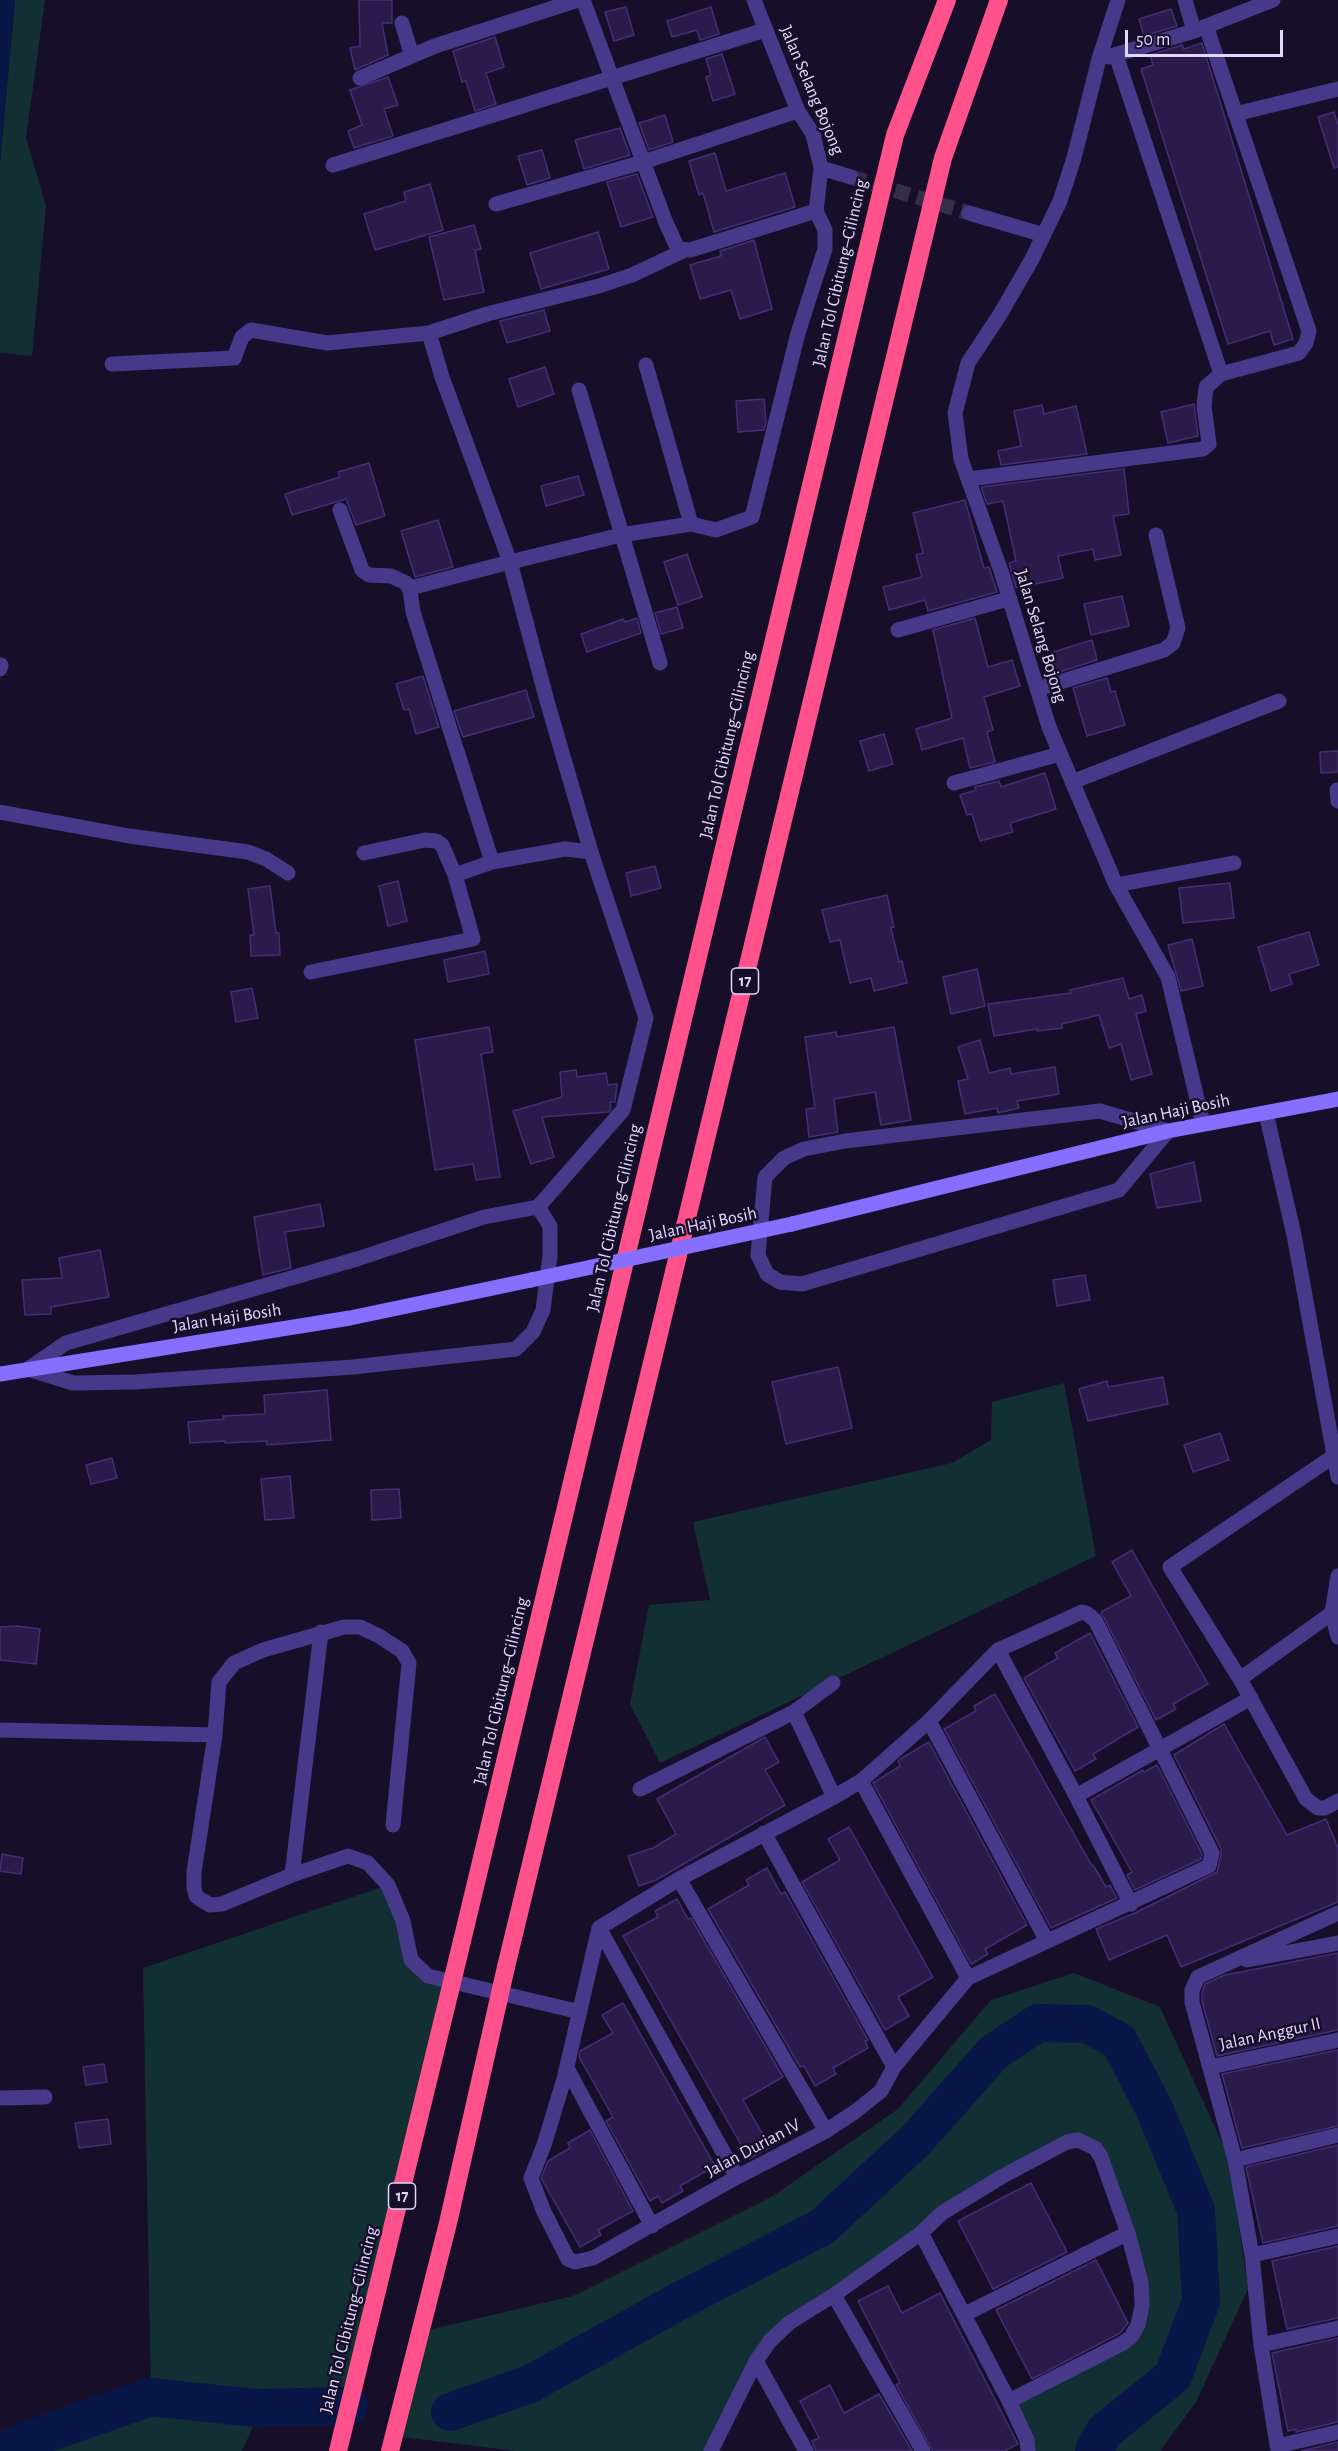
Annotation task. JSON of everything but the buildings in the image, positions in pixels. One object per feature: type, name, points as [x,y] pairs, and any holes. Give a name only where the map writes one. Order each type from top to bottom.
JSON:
[{"type":"highway","name":"Jalan Tol Cibitung–Cilincing","points":[[338,2451],[895,135],[947,0]]},
{"type":"highway","name":"17","points":[[390,2451],[448,2223],[506,1967],[943,158],[999,0]]},
{"type":"main road","name":"Jalan Haji Bosih","points":[[0,1374],[205,1343],[350,1317],[531,1280],[792,1224],[1168,1131],[1338,1099]]},
{"type":"street","points":[[360,78],[435,46],[578,0]]},
{"type":"street","points":[[583,0],[666,223],[678,249],[683,251]]},
{"type":"street","name":"Jalan Selang Bojong","points":[[754,0],[798,111],[813,134],[820,168],[851,177]]},
{"type":"street","name":"Jalan Selang Bojong","points":[[1118,0],[1099,59],[1074,158],[1060,201],[999,316],[968,363],[955,413],[961,459],[1060,754],[1116,885],[1168,977],[1203,1124]]},
{"type":"street","points":[[969,479],[1203,449],[1209,444],[1203,394],[1206,387],[1221,374],[1299,353],[1306,343],[1309,332],[1235,114],[1200,28],[1185,0]]},
{"type":"street","points":[[1099,59],[1200,28],[1273,0]]},
{"type":"street","points":[[402,22],[412,57]]},
{"type":"street","points":[[333,165],[765,30]]},
{"type":"street","points":[[1116,55],[1221,374]]},
{"type":"street","points":[[1235,114],[1338,89]]},
{"type":"street","points":[[496,204],[643,162],[798,111]]},
{"type":"street","points":[[410,591],[414,587],[621,536],[691,524],[716,530],[752,516],[798,333],[825,249],[825,230],[816,211],[820,168]]},
{"type":"street","points":[[112,364],[234,358],[242,336],[251,330],[327,343],[429,333],[487,314],[599,286],[640,272],[683,251],[816,211]]},
{"type":"street","points":[[969,213],[1044,235]]},
{"type":"street","points":[[28,1369],[66,1343],[357,1259],[484,1217],[538,1208],[623,1110],[646,1017],[591,852],[510,562],[442,377],[429,333]]},
{"type":"street","points":[[646,365],[691,524]]},
{"type":"street","points":[[579,390],[660,663]]},
{"type":"street","points":[[340,510],[362,570],[369,575],[392,576],[406,583],[410,591],[413,612],[492,862]]},
{"type":"street","points":[[1037,689],[1164,650],[1173,643],[1178,628],[1156,535]]},
{"type":"street","points":[[898,630],[1008,599]]},
{"type":"street","points":[[0,669],[1,664]]},
{"type":"street","points":[[1072,782],[1279,701]]},
{"type":"street","points":[[954,783],[1060,754]]},
{"type":"street","points":[[1337,790],[1338,801]]},
{"type":"street","points":[[0,812],[129,836],[248,852],[266,859],[288,873]]},
{"type":"street","points":[[312,972],[473,939],[455,875],[442,845],[436,841],[425,840],[364,853]]},
{"type":"street","points":[[455,875],[492,862],[565,849],[591,852]]},
{"type":"street","points":[[1116,885],[1234,863]]},
{"type":"street","points":[[1100,1111],[1168,1131],[1119,1190],[802,1284],[780,1282],[767,1274],[758,1255],[765,1177],[783,1158],[804,1149],[845,1141],[952,1127],[1100,1111]]},
{"type":"street","points":[[1266,1113],[1334,1423],[1334,1456],[1338,1478]]},
{"type":"street","points":[[28,1369],[73,1383],[135,1382],[353,1368],[516,1349],[533,1332],[543,1310],[550,1256],[550,1226],[538,1208]]},
{"type":"street","points":[[1334,1456],[1170,1567],[1240,1679],[1306,1799],[1318,1808],[1325,1808],[1338,1801]]},
{"type":"street","points":[[1338,1576],[1332,1613],[1338,1637]]},
{"type":"street","points":[[738,2177],[599,1928],[679,1879],[861,1781],[929,1721],[998,1650],[1074,1614],[1086,1613],[1095,1620],[1159,1749]]},
{"type":"street","points":[[1240,1679],[1332,1613]]},
{"type":"street","points":[[393,1825],[409,1663],[402,1651],[360,1627],[344,1627],[263,1650],[234,1663],[219,1682],[215,1735],[194,1872],[196,1896],[210,1905],[222,1904],[292,1875],[348,1856],[368,1863],[388,1885],[403,1921],[411,1960],[428,1976],[580,2012]]},
{"type":"street","points":[[292,1875],[321,1632]]},
{"type":"street","points":[[998,1650],[1077,1796],[1131,1904]]},
{"type":"street","points":[[640,1789],[794,1712],[833,1683]]},
{"type":"street","points":[[1077,1796],[1251,1698]]},
{"type":"street","points":[[794,1712],[834,1797]]},
{"type":"street","points":[[929,1721],[1047,1941]]},
{"type":"street","points":[[0,1730],[215,1735]]},
{"type":"street","name":"Jalan Durian IV","points":[[599,1928],[567,2068],[544,2145],[531,2178],[543,2212],[568,2259],[575,2262],[593,2258],[826,2131],[856,2111],[880,2091],[894,2067],[968,1978],[1209,1866],[1212,1853],[1159,1749]]},
{"type":"street","points":[[861,1781],[968,1978]]},
{"type":"street","points":[[764,1833],[894,2067]]},
{"type":"street","points":[[679,1879],[826,2131]]},
{"type":"street","points":[[1338,1913],[1198,1977],[1192,1990],[1192,2002],[1235,2160],[1252,2255],[1261,2345],[1277,2448],[1338,2432]]},
{"type":"street","points":[[1222,1965],[1338,1943]]},
{"type":"street","name":"Jalan Anggur II","points":[[1210,2067],[1338,2040]]},
{"type":"street","points":[[567,2068],[652,2226]]},
{"type":"street","points":[[0,2098],[45,2097]]},
{"type":"street","points":[[1235,2160],[1338,2135]]},
{"type":"street","points":[[711,2451],[756,2361],[770,2341],[789,2323],[834,2295],[921,2233],[942,2213],[1066,2142],[1078,2140],[1095,2148],[1101,2157],[1128,2234],[1141,2283],[1142,2306],[1138,2325],[1131,2337],[1009,2401]]},
{"type":"street","points":[[921,2233],[1009,2401],[1027,2440],[1028,2451]]},
{"type":"street","points":[[965,2314],[1128,2234]]},
{"type":"street","points":[[1252,2255],[1338,2236]]},
{"type":"street","points":[[834,2295],[923,2451]]},
{"type":"street","points":[[1261,2345],[1338,2328]]},
{"type":"street","points":[[756,2361],[806,2451]]},
{"type":"green space","points":[[15,0],[45,0],[26,138],[46,206],[32,356],[0,353],[0,162]]},
{"type":"green space","points":[[1064,1383],[1096,1556],[660,1763],[630,1704],[649,1605],[710,1600],[693,1522],[952,1463],[991,1440],[992,1402]]},
{"type":"green space","points":[[388,1885],[411,1960],[452,1984],[349,2406],[262,2407],[242,2451],[6,2451],[28,2440],[151,2397],[143,1968]]},
{"type":"green space","points":[[1074,1973],[1160,2007],[1229,2158],[1248,2289],[1196,2402],[1160,2451],[1028,2451],[1009,2401],[1131,2337],[1142,2306],[1101,2157],[1067,2142],[921,2233],[770,2341],[709,2451],[516,2451],[394,2436],[420,2332],[573,2296],[773,2196],[898,2109],[991,2000]]},
{"type":"shaded area","points":[[0,0],[15,0],[0,163]]},
{"type":"waterway","points":[[450,2412],[530,2384],[681,2300],[822,2227],[916,2140],[994,2052],[1038,2023],[1087,2024],[1119,2041],[1154,2108],[1196,2210],[1201,2301],[1173,2376],[1104,2432],[1094,2451]]},
{"type":"waterway","points":[[6,2451],[28,2440],[151,2397],[254,2408],[349,2406]]},
{"type":"tunnel","points":[[851,177],[969,213]]}]
